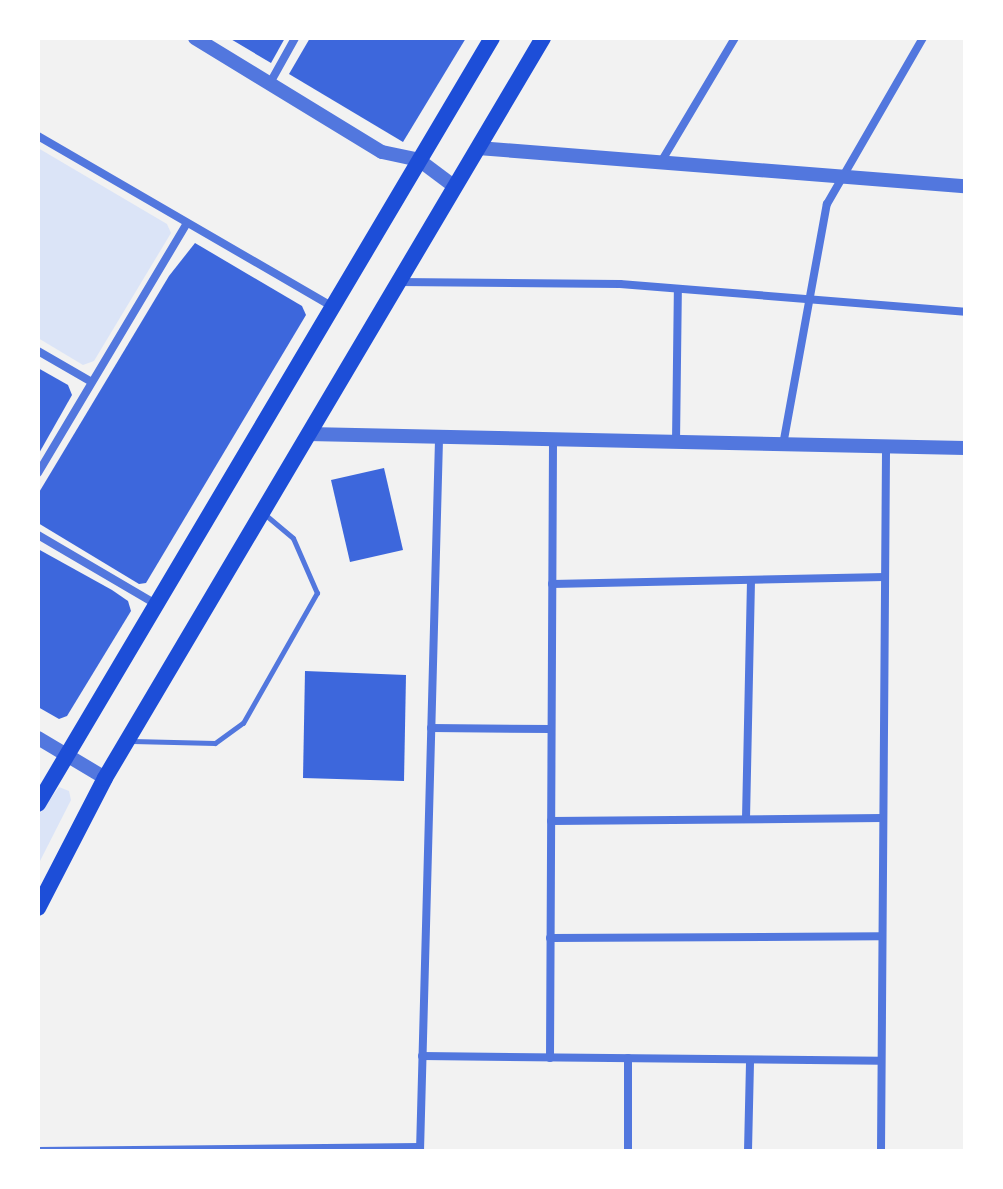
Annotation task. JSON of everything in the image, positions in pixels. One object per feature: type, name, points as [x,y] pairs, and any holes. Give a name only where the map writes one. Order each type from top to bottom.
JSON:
[{"type":"main road","points":[[38,804],[64,753],[492,38]]},
{"type":"main road","points":[[38,908],[127,740],[543,38]]},
{"type":"street","points":[[195,38],[382,152],[419,160],[455,187]]},
{"type":"street","points":[[270,83],[295,38]]},
{"type":"street","points":[[661,163],[735,38]]},
{"type":"street","points":[[783,445],[827,204],[923,38]]},
{"type":"street","points":[[38,136],[186,225],[331,306]]},
{"type":"street","points":[[478,148],[965,186]]},
{"type":"street","points":[[38,473],[90,381],[186,225]]},
{"type":"street","points":[[398,282],[678,289],[809,296],[965,312]]},
{"type":"street","points":[[676,443],[678,289]]},
{"type":"street","points":[[38,351],[90,381]]},
{"type":"street","points":[[308,434],[965,448]]},
{"type":"street","points":[[38,1151],[420,1149],[439,439]]},
{"type":"street","points":[[550,1058],[553,441]]},
{"type":"street","points":[[881,1151],[886,446]]},
{"type":"street","points":[[38,535],[154,603]]},
{"type":"street","points":[[552,584],[885,577]]},
{"type":"street","points":[[746,819],[751,580]]},
{"type":"street","points":[[431,728],[551,729]]},
{"type":"street","points":[[38,738],[105,778]]},
{"type":"street","points":[[551,821],[882,818]]},
{"type":"street","points":[[550,938],[881,936]]},
{"type":"street","points":[[422,1056],[880,1061]]},
{"type":"street","points":[[628,1058],[628,1151]]},
{"type":"street","points":[[748,1151],[750,1060]]},
{"type":"lane","points":[[127,740],[215,743],[243,723],[317,593],[293,538],[263,512]]},
{"type":"shaded area","points":[[38,148],[167,224],[171,233],[94,361],[83,365],[38,338]]},
{"type":"shaded area","points":[[59,787],[69,791],[71,800],[38,865],[38,816]]},
{"type":"building","points":[[229,38],[285,38],[271,63]]},
{"type":"building","points":[[310,38],[466,38],[403,142],[289,74]]},
{"type":"building","points":[[195,243],[302,306],[306,315],[146,583],[139,584],[38,523],[38,494],[169,276]]},
{"type":"building","points":[[38,368],[68,385],[72,395],[38,455]]},
{"type":"building","points":[[384,468],[403,550],[350,562],[331,480]]},
{"type":"building","points":[[38,549],[112,590],[128,601],[131,611],[67,716],[59,719],[38,707]]},
{"type":"building","points":[[305,671],[406,675],[404,781],[303,778]]}]
